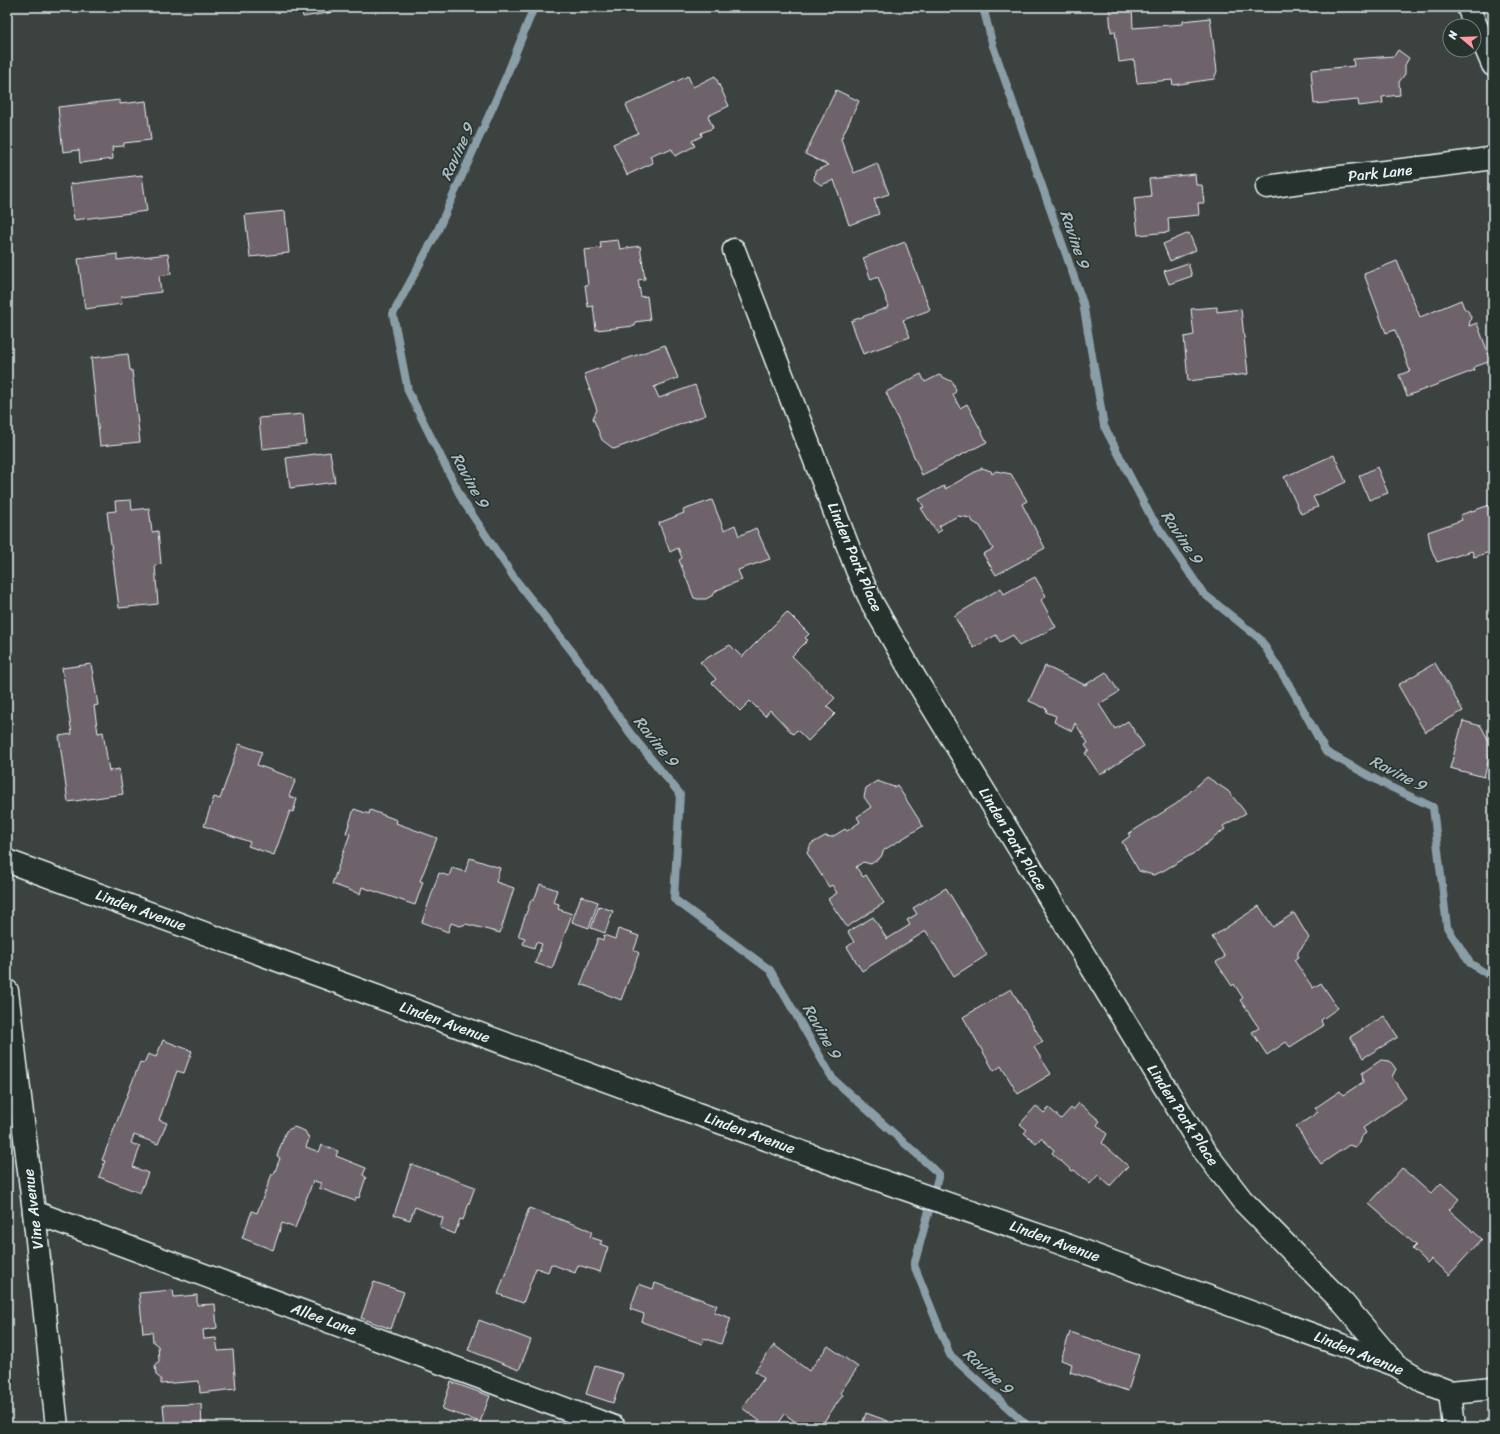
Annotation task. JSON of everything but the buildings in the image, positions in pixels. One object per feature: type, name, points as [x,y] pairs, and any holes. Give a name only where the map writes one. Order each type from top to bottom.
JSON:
[{"type":"street","points":[[1468,7],[1493,65]]},
{"type":"street","name":"Park Lane","points":[[1267,187],[1430,168],[1493,158]]},
{"type":"street","name":"Linden Park Place","points":[[734,250],[857,570],[872,603],[915,678],[1202,1148],[1242,1200],[1343,1303],[1396,1365]]},
{"type":"street","name":"Linden Avenue","points":[[7,861],[856,1172],[1052,1240],[1396,1365],[1424,1382],[1450,1392],[1493,1388]]},
{"type":"street","name":"Vine Avenue","points":[[7,991],[34,1212],[57,1427]]},
{"type":"street","name":"Allee Lane","points":[[34,1212],[614,1427]]},
{"type":"street","points":[[1450,1392],[1454,1427]]},
{"type":"waterway","name":"Ravine 9","points":[[534,7],[506,77],[437,232],[393,314],[408,391],[463,501],[515,579],[574,654],[630,733],[680,794],[674,899],[770,970],[833,1079],[939,1174],[914,1265],[950,1355],[1029,1427]]},
{"type":"waterway","name":"Ravine 9","points":[[983,7],[993,46],[1083,303],[1104,426],[1150,515],[1203,593],[1260,639],[1293,691],[1326,752],[1386,785],[1433,807],[1447,927],[1470,963],[1493,978]]}]
